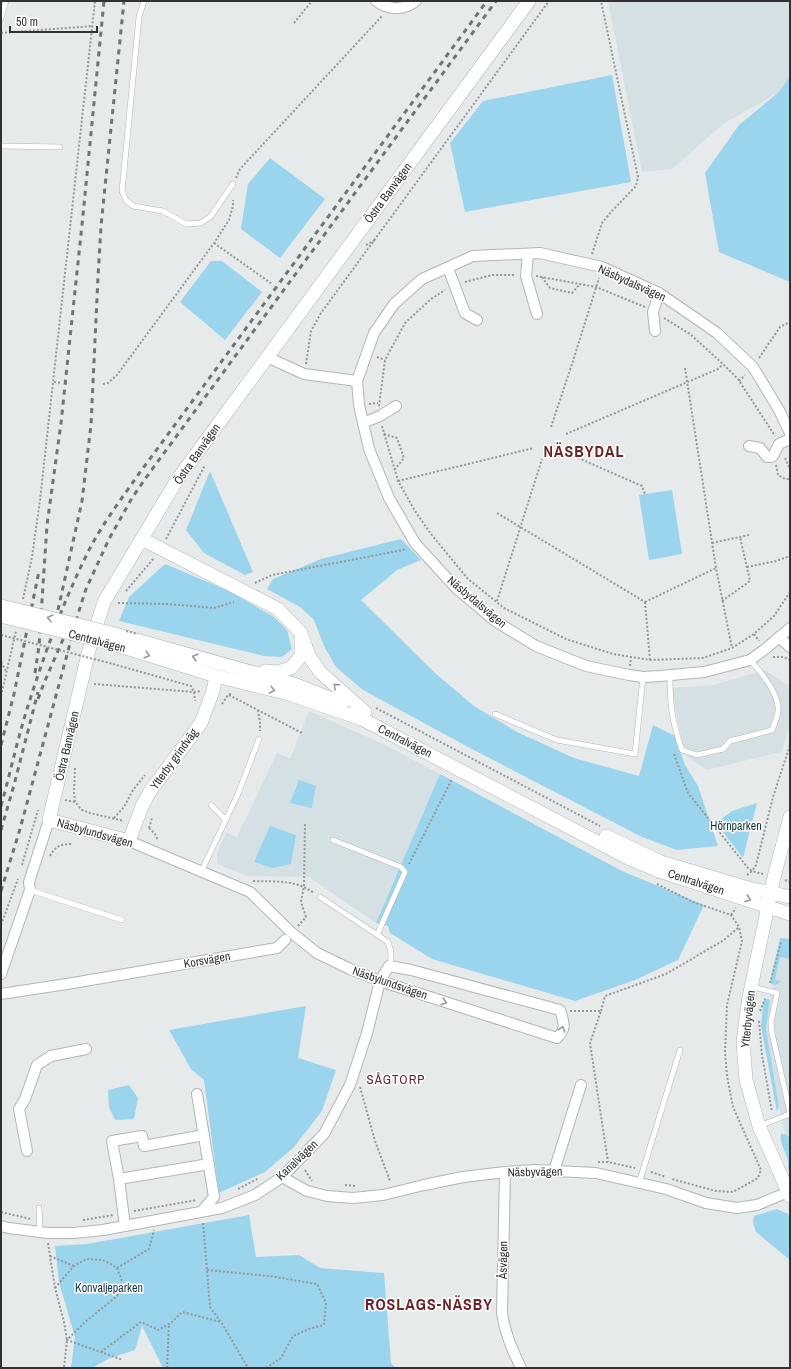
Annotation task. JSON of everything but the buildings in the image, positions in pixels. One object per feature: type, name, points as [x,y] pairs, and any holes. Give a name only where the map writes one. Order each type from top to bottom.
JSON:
[{"type":"street","points":[[376,1],[383,6],[392,8],[404,8],[416,1]]},
{"type":"street","name":"Östra Banvägen","points":[[1,974],[30,890],[31,877],[49,820],[89,650],[104,602],[177,480],[529,1]]},
{"type":"street","name":"Näsbydalsvägen","points":[[790,433],[779,410],[753,367],[717,333],[659,292],[602,267],[540,253],[473,256],[422,279],[394,304],[374,333],[357,381],[359,405],[369,449],[389,498],[415,543],[456,588],[495,621],[536,646],[586,666],[644,677],[670,676],[704,672],[750,660],[790,628]]},
{"type":"street","points":[[528,254],[526,276],[537,314]]},
{"type":"street","points":[[448,268],[465,313],[477,320]]},
{"type":"street","points":[[655,331],[653,312],[659,292]]},
{"type":"street","points":[[267,357],[304,374],[357,381]]},
{"type":"street","points":[[363,424],[396,406]]},
{"type":"street","points":[[749,446],[760,448],[767,457],[771,457],[779,444],[790,439]]},
{"type":"street","points":[[142,539],[278,609],[301,633],[309,656],[320,672],[365,712]]},
{"type":"street","name":"Centralvägen","points":[[1,606],[220,671],[362,719],[628,858],[659,871],[746,898],[790,914]]},
{"type":"street","name":"Centralvägen","points":[[1,616],[112,638]]},
{"type":"street","points":[[220,671],[278,672],[291,668],[300,656],[301,633]]},
{"type":"street","points":[[780,637],[790,647]]},
{"type":"street","name":"Centralvägen","points":[[220,671],[294,684],[365,712],[462,761],[542,805],[661,862],[748,888],[790,896]]},
{"type":"street","name":"Ytterby grindväg","points":[[129,841],[142,806],[151,790],[201,723],[220,671]]},
{"type":"street","name":"Ytterbyvägen","points":[[789,1194],[759,1126],[746,1080],[743,1042],[752,986],[768,907],[790,817]]},
{"type":"street","name":"Näsbylundsvägen","points":[[49,820],[129,841],[250,892],[288,936],[317,953],[350,969],[380,981],[557,1038],[562,1033],[564,1023],[560,1010],[411,970],[389,966]]},
{"type":"street","name":"Korsvägen","points":[[1,994],[277,948],[288,936]]},
{"type":"street","name":"Kanalvägen","points":[[1,1226],[44,1233],[74,1233],[156,1221],[222,1208],[255,1195],[282,1177],[324,1134],[350,1085],[367,1033],[380,981],[389,966]]},
{"type":"street","points":[[27,1151],[19,1109],[25,1099],[37,1065],[51,1056],[86,1049]]},
{"type":"street","points":[[554,1171],[581,1085]]},
{"type":"street","points":[[197,1094],[214,1197],[202,1211]]},
{"type":"street","points":[[125,1226],[119,1178],[112,1141],[142,1136],[144,1146],[204,1135]]},
{"type":"street","points":[[119,1178],[209,1164]]},
{"type":"street","name":"Näsbyvägen","points":[[282,1177],[307,1191],[327,1196],[353,1198],[383,1195],[463,1177],[505,1172],[554,1171],[596,1173],[666,1189],[706,1203],[737,1208],[757,1205],[789,1194]]},
{"type":"street","name":"Åsvägen","points":[[505,1172],[502,1313],[507,1339],[522,1368]]},
{"type":"lane","points":[[1,18],[6,1]]},
{"type":"lane","points":[[144,1],[139,17],[122,191],[126,200],[133,206],[163,211],[186,224],[201,223],[211,216],[233,184]]},
{"type":"lane","points":[[1,146],[60,147]]},
{"type":"lane","points":[[670,676],[670,700],[674,727],[682,750],[697,755],[723,749],[730,741],[772,730],[778,711],[774,693],[762,674],[750,660]]},
{"type":"lane","points":[[495,714],[557,740],[635,754],[644,677]]},
{"type":"lane","points":[[202,872],[238,794],[259,740]]},
{"type":"lane","points":[[211,805],[226,820]]},
{"type":"lane","points":[[333,840],[401,867],[405,872],[377,935]]},
{"type":"lane","points":[[30,890],[122,920]]},
{"type":"lane","points":[[320,897],[388,942],[391,950],[392,961],[389,966]]},
{"type":"lane","points":[[752,986],[777,993],[771,1022],[772,1033],[790,1113],[759,1126]]},
{"type":"lane","points":[[639,1182],[680,1050]]},
{"type":"lane","points":[[39,1208],[44,1233]]},
{"type":"path","points":[[22,605],[32,557],[54,382],[95,1]]},
{"type":"path","points":[[294,23],[312,1]]},
{"type":"path","points":[[304,374],[311,331],[321,313],[549,1]]},
{"type":"path","points":[[551,427],[602,267],[591,255],[602,223],[636,186],[638,178],[601,1]]},
{"type":"path","points":[[103,384],[108,383],[117,375],[214,243],[229,220],[233,206],[233,184],[240,169],[392,8]]},
{"type":"path","points":[[1,33],[93,26]]},
{"type":"path","points":[[362,247],[375,240]]},
{"type":"path","points":[[214,243],[272,284]]},
{"type":"path","points":[[790,469],[772,430],[739,381],[723,364],[690,334],[647,308],[596,287],[542,277],[492,275],[454,284],[431,299],[405,323],[385,360],[378,404],[384,434],[398,481],[415,511],[431,534],[468,579],[504,608],[566,639],[613,654],[650,660],[702,658],[732,648],[754,634],[774,616],[790,592]]},
{"type":"path","points":[[542,277],[550,288],[572,293],[580,284]]},
{"type":"path","points":[[316,310],[321,313]]},
{"type":"path","points":[[739,381],[753,367],[780,327],[790,322]]},
{"type":"path","points":[[566,434],[718,369],[723,364]]},
{"type":"path","points":[[685,368],[686,383],[716,568],[732,648]]},
{"type":"path","points":[[54,382],[60,382]]},
{"type":"path","points":[[384,434],[397,438],[404,458],[394,469]]},
{"type":"path","points":[[398,481],[534,448]]},
{"type":"path","points":[[567,453],[642,486],[645,494]]},
{"type":"path","points":[[773,456],[778,475],[785,479],[790,479]]},
{"type":"path","points":[[496,602],[542,459]]},
{"type":"path","points":[[126,591],[161,549],[205,465]]},
{"type":"path","points":[[498,513],[645,602]]},
{"type":"path","points":[[712,543],[749,535]]},
{"type":"path","points":[[722,601],[750,581],[740,537]]},
{"type":"path","points":[[252,585],[272,575],[403,550],[415,543]]},
{"type":"path","points":[[747,567],[776,561],[790,556]]},
{"type":"path","points":[[645,602],[716,568]]},
{"type":"path","points":[[121,597],[116,603],[168,604],[214,608],[234,602]]},
{"type":"path","points":[[645,602],[650,660]]},
{"type":"path","points":[[1,696],[17,627]]},
{"type":"path","points":[[1,635],[191,686],[194,692],[90,684]]},
{"type":"path","points":[[1,662],[7,672]]},
{"type":"path","points":[[228,695],[302,734]]},
{"type":"path","points":[[258,710],[260,722],[259,740]]},
{"type":"path","points":[[744,876],[748,875],[756,865],[780,775],[790,745]]},
{"type":"path","points":[[673,751],[688,793],[752,871]]},
{"type":"path","points":[[405,872],[453,776]]},
{"type":"path","points":[[288,936],[306,917],[301,902],[304,886],[305,823]]},
{"type":"path","points":[[608,1162],[590,1043],[605,996],[666,974],[724,940],[739,927],[731,916],[693,902],[651,882]]},
{"type":"path","points":[[560,1010],[601,1011]]},
{"type":"path","points":[[353,1075],[362,1091],[375,1141],[390,1181]]},
{"type":"path","points":[[202,1211],[210,1308],[222,1323],[248,1368]]},
{"type":"path","points":[[117,1268],[150,1249],[156,1221]]},
{"type":"path","points":[[44,1233],[48,1244],[55,1288],[67,1340],[64,1368]]},
{"type":"path","points":[[50,1256],[74,1266]]},
{"type":"path","points":[[55,1288],[74,1266],[86,1259],[103,1260],[117,1268],[122,1281],[117,1296],[85,1322],[67,1340]]},
{"type":"path","points":[[207,1270],[269,1276],[317,1284],[326,1303],[324,1325],[309,1329],[293,1336],[281,1358],[266,1368]]},
{"type":"path","points":[[101,1352],[140,1322],[158,1330],[169,1324],[182,1312],[222,1323]]},
{"type":"path","points":[[167,1368],[169,1324]]},
{"type":"path","points":[[67,1340],[123,1360]]},
{"type":"shaded area","points":[[608,1],[790,1],[790,76],[779,92],[723,124],[672,169],[642,172]]},
{"type":"shaded area","points":[[765,670],[790,687],[790,726],[781,752],[706,770],[685,755],[671,688],[714,685]]},
{"type":"shaded area","points":[[309,711],[381,743],[440,774],[376,923],[309,877],[247,876],[217,864],[217,853],[226,833],[237,837],[277,753],[290,759]]},
{"type":"shaded area","points":[[780,957],[790,959],[790,1137],[785,1134],[779,1107],[766,1029],[770,1000]]},
{"type":"green space","points":[[612,75],[631,182],[465,212],[450,143],[483,101]]},
{"type":"green space","points":[[790,76],[790,282],[719,252],[705,173],[739,125],[779,92]]},
{"type":"green space","points":[[270,158],[325,199],[280,258],[241,229],[248,184]]},
{"type":"green space","points":[[211,261],[222,261],[262,292],[225,340],[180,302]]},
{"type":"green space","points":[[210,471],[253,572],[245,575],[204,553],[186,530]]},
{"type":"green space","points":[[672,490],[682,554],[649,560],[639,495]]},
{"type":"green space","points":[[401,539],[421,560],[397,570],[361,600],[435,673],[474,706],[517,732],[574,758],[639,776],[653,725],[675,736],[685,765],[698,786],[718,846],[677,850],[642,837],[470,748],[363,690],[336,667],[324,646],[314,620],[300,607],[267,589],[273,579],[321,559]]},
{"type":"green space","points":[[165,564],[229,591],[274,617],[287,630],[292,649],[282,657],[264,656],[119,621],[129,597]]},
{"type":"green space","points":[[440,774],[622,871],[704,905],[678,960],[635,980],[575,1001],[432,959],[390,933],[388,926],[376,923]]},
{"type":"green space","points":[[299,780],[316,786],[312,808],[290,803]]},
{"type":"green space","name":"Hörnparken","points":[[757,803],[743,858],[716,823],[732,811]]},
{"type":"green space","points":[[270,826],[296,835],[291,864],[272,868],[254,862]]},
{"type":"green space","points":[[780,938],[790,939],[790,959],[780,957],[775,980],[781,981],[774,985],[770,983]]},
{"type":"green space","points":[[764,998],[770,1000],[766,1029],[779,1107],[777,1112],[761,1026]]},
{"type":"green space","points":[[306,1006],[298,1058],[336,1070],[322,1111],[294,1147],[265,1172],[219,1193],[204,1080],[191,1069],[169,1030]]},
{"type":"green space","points":[[129,1085],[138,1098],[134,1119],[115,1120],[109,1107],[108,1090]]},
{"type":"green space","points":[[781,1134],[785,1134],[790,1137],[790,1174],[787,1158],[781,1141]]},
{"type":"green space","points":[[777,1209],[788,1214],[790,1218],[790,1260],[756,1232],[753,1222],[754,1216]]},
{"type":"green space","name":"Konvaljeparken","points":[[249,1215],[256,1257],[299,1255],[320,1268],[384,1273],[391,1363],[396,1368],[163,1368],[142,1326],[135,1350],[110,1358],[92,1368],[71,1368],[75,1337],[59,1282],[55,1246],[87,1244]]},
{"type":"railway","points":[[35,673],[39,646],[47,525],[61,423],[104,1]]},
{"type":"railway","points":[[58,610],[82,501],[91,425],[101,226],[124,1]]},
{"type":"railway","points":[[1,806],[23,721],[46,651],[61,612],[86,556],[110,514],[487,1]]},
{"type":"railway","points":[[1,891],[20,829],[78,614],[86,589],[109,539],[132,498],[145,479],[496,1]]},
{"type":"railway","points":[[1,745],[14,694],[39,571]]},
{"type":"railway","points":[[38,699],[71,621]]},
{"type":"railway","points":[[1,830],[38,692]]},
{"type":"district","name":"NÄSBYDAL","points":[[584,451]]},
{"type":"district","name":"SÅGTORP","points":[[396,1079]]},
{"type":"district","name":"ROSLAGS-NÄSBY","points":[[429,1304]]}]
